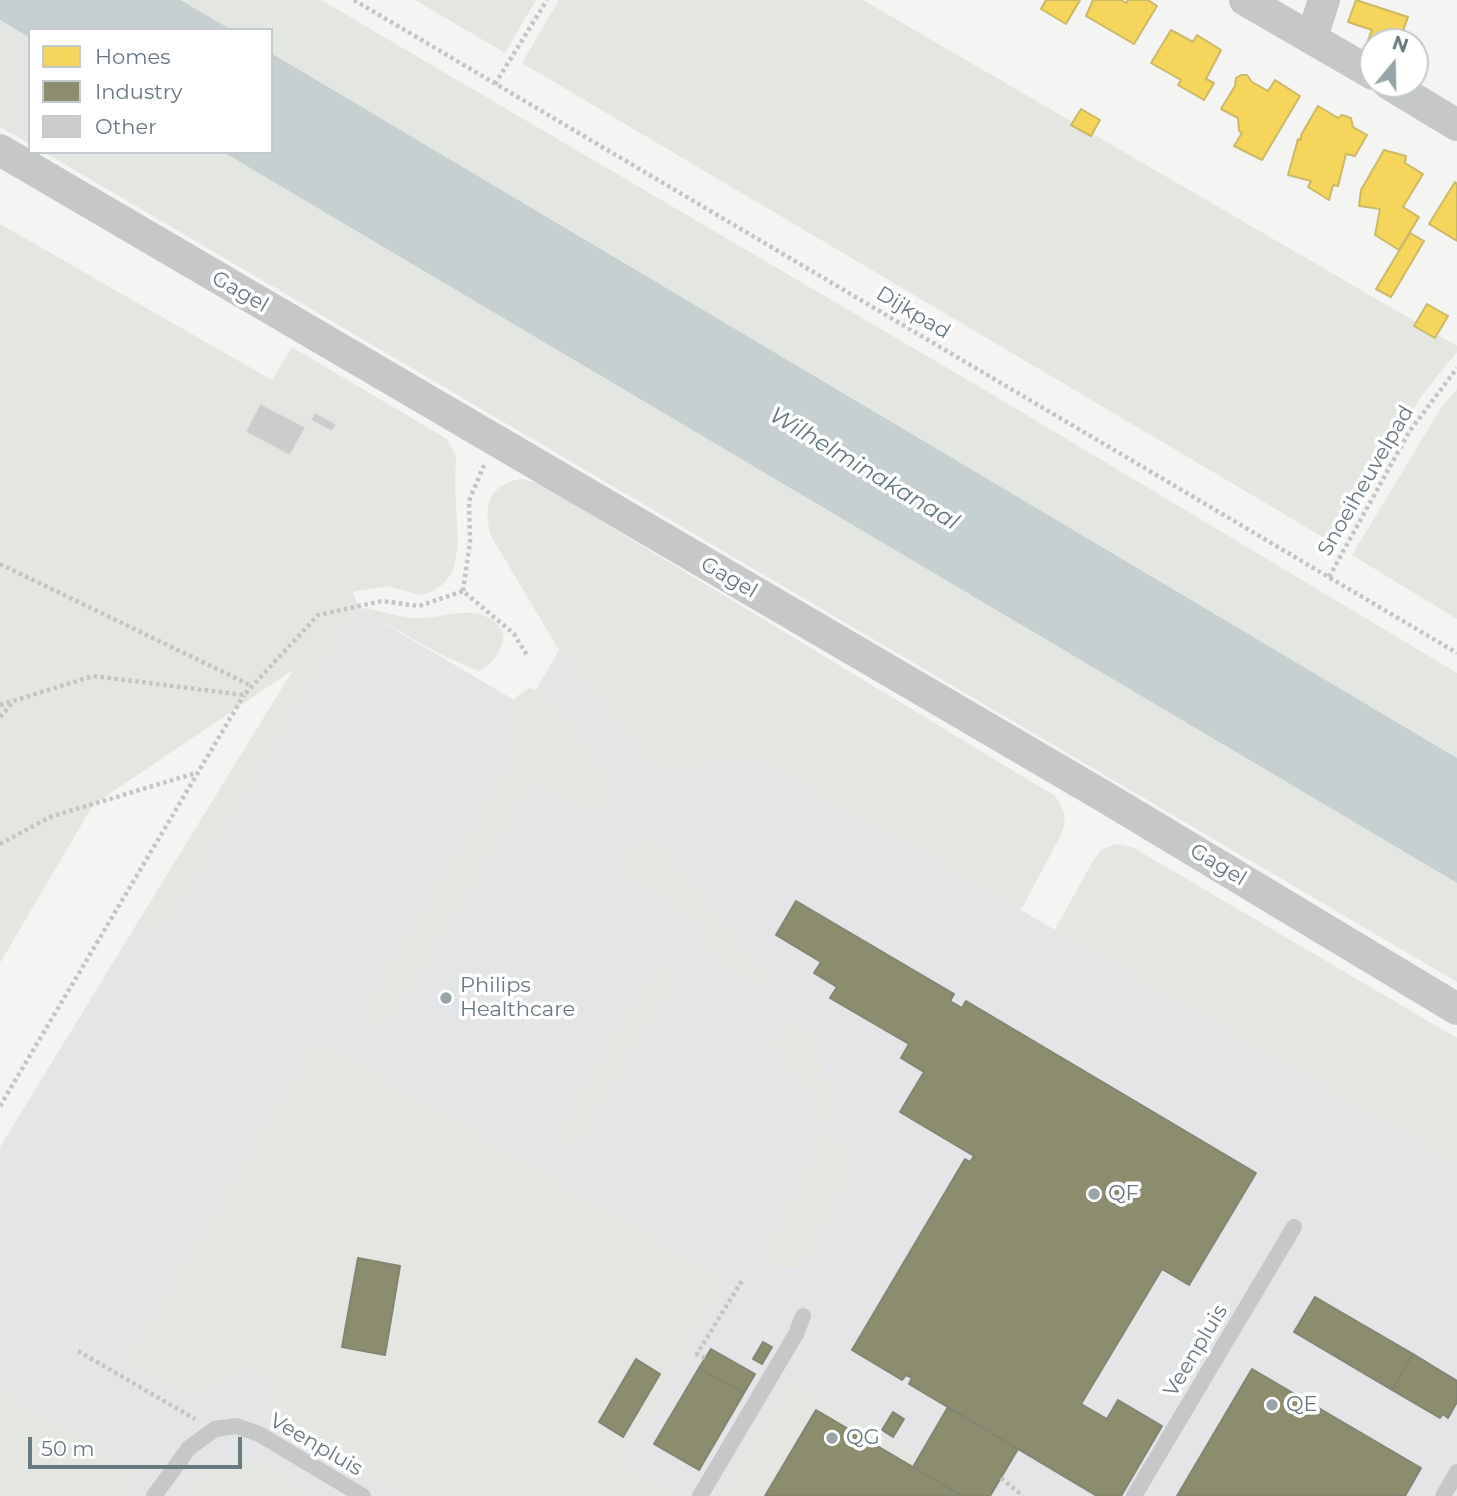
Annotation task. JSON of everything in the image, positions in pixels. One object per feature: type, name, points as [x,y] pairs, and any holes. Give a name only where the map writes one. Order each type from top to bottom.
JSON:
[{"type":"street","points":[[1245,0],[1359,66]]},
{"type":"street","points":[[1312,37],[1324,0]]},
{"type":"street","points":[[1412,98],[1457,125]]},
{"type":"street","name":"Gagel","points":[[0,150],[1110,800],[1457,1009]]},
{"type":"lane","name":"Veenpluis","points":[[1134,1496],[1294,1227]]},
{"type":"lane","points":[[700,1496],[796,1334],[803,1316]]},
{"type":"lane","name":"Veenpluis","points":[[154,1496],[189,1448],[215,1429],[236,1426],[259,1434],[363,1496]]},
{"type":"lane","points":[[1443,1496],[1457,1472]]},
{"type":"path","name":"Dijkpad","points":[[354,0],[1457,653]]},
{"type":"path","points":[[495,84],[547,0]]},
{"type":"path","name":"Snoeiheuvelpad","points":[[1329,577],[1409,432],[1457,368]]},
{"type":"path","points":[[463,591],[470,542],[469,501],[494,440]]},
{"type":"path","points":[[0,564],[252,686]]},
{"type":"path","points":[[463,591],[514,634],[528,657]]},
{"type":"path","points":[[0,1106],[244,695],[252,686],[318,615],[382,601],[419,606],[463,591]]},
{"type":"path","points":[[0,705],[93,676],[244,695]]},
{"type":"path","points":[[0,717],[14,701]]},
{"type":"path","points":[[0,844],[50,817],[198,773]]},
{"type":"path","points":[[0,1093],[9,1090]]},
{"type":"path","points":[[705,1359],[697,1354],[743,1279]]},
{"type":"path","points":[[78,1351],[176,1409]]},
{"type":"path","points":[[1000,1478],[1023,1496]]},
{"type":"shaded area","points":[[182,0],[321,0],[988,392],[1457,673],[1457,758],[273,54],[273,28],[229,28]]},
{"type":"shaded area","points":[[415,0],[536,0],[505,53]]},
{"type":"shaded area","points":[[559,0],[863,0],[1457,346],[1457,352],[1422,395],[1333,543],[522,63]]},
{"type":"shaded area","points":[[0,20],[28,37],[28,143],[0,127]]},
{"type":"shaded area","points":[[47,154],[226,154],[1457,883],[1457,982]]},
{"type":"shaded area","points":[[0,224],[272,380],[292,347],[447,439],[456,456],[458,546],[453,571],[443,584],[420,595],[387,586],[353,592],[359,608],[406,617],[424,618],[467,613],[487,617],[497,624],[503,639],[493,660],[478,671],[440,654],[358,608],[162,939],[136,925],[293,670],[93,805],[0,963]]},
{"type":"shaded area","points":[[1457,389],[1457,619],[1352,555],[1441,408]]},
{"type":"shaded area","points":[[523,479],[540,484],[1055,796],[1064,814],[1062,833],[1021,910],[751,758],[676,771],[659,770],[647,764],[559,650],[491,536],[488,506],[491,498],[502,485]]},
{"type":"shaded area","points":[[358,608],[526,707],[559,650],[647,764],[676,771],[751,758],[1021,910],[1457,1166],[1457,1496],[123,1496],[138,1471],[0,1388],[0,1147],[136,925],[162,939]]},
{"type":"shaded area","points":[[530,688],[545,693],[554,700],[609,775],[611,798],[606,810],[600,813],[540,787],[529,793],[387,1034],[357,1015],[511,755],[510,709],[520,694]]},
{"type":"shaded area","points":[[649,838],[663,844],[775,983],[774,991],[710,958],[697,924],[611,868],[620,852]]},
{"type":"shaded area","points":[[1116,844],[1134,848],[1457,1038],[1457,1166],[1054,931],[1093,861],[1101,850]]},
{"type":"shaded area","points":[[657,962],[669,966],[676,975],[671,990],[581,1143],[575,1148],[557,1136],[556,1131],[624,1012]]},
{"type":"shaded area","points":[[785,1024],[795,1025],[814,1035],[853,1177],[804,1266],[789,1268],[772,1263],[768,1258],[765,1243],[825,1129],[811,1096],[773,1054],[770,1045],[774,1031]]},
{"type":"shaded area","points":[[316,1037],[729,1281],[623,1461],[676,1493],[674,1496],[399,1496],[260,1413],[277,1382],[251,1368],[189,1400],[124,1360]]},
{"type":"shaded area","points":[[786,1380],[918,1458],[913,1467],[816,1410],[765,1496],[718,1496]]},
{"type":"shaded area","points":[[0,1388],[138,1471],[123,1496],[0,1496]]},
{"type":"shaded area","points":[[240,1456],[261,1462],[318,1496],[184,1496],[206,1467],[219,1460]]},
{"type":"water","points":[[0,0],[181,0],[229,28],[28,28],[28,37],[0,20]]},
{"type":"water","name":"Wilhelminakanaal","points":[[273,54],[1457,758],[1457,883],[226,154],[273,154]]},
{"type":"building: Homes","points":[[1046,0],[1080,0],[1066,24],[1041,9]]},
{"type":"building: Homes","points":[[1093,0],[1121,0],[1126,3],[1128,0],[1148,0],[1157,6],[1134,44],[1086,16]]},
{"type":"building: Homes","points":[[1356,0],[1408,17],[1404,28],[1366,28],[1348,22]]},
{"type":"building: Homes","points":[[1171,30],[1193,42],[1197,35],[1221,50],[1206,79],[1214,83],[1204,100],[1178,85],[1181,80],[1151,63]]},
{"type":"building: Homes","points":[[1247,75],[1252,82],[1268,91],[1275,80],[1300,96],[1262,160],[1234,146],[1242,133],[1239,131],[1238,118],[1221,109],[1235,86],[1236,78]]},
{"type":"building: Homes","points":[[1318,106],[1338,118],[1342,115],[1351,118],[1353,127],[1367,135],[1355,156],[1346,154],[1338,186],[1333,185],[1329,200],[1308,187],[1311,181],[1288,175],[1298,139],[1301,140],[1301,135]]},
{"type":"building: Homes","points":[[1081,109],[1100,120],[1091,136],[1071,125]]},
{"type":"building: Homes","points":[[1384,150],[1406,156],[1405,163],[1423,174],[1403,207],[1419,217],[1399,250],[1375,235],[1380,209],[1359,206],[1361,190]]},
{"type":"building: Homes","points":[[1455,182],[1457,184],[1457,241],[1429,224]]},
{"type":"building: Homes","points":[[1410,233],[1424,241],[1391,297],[1376,289]]},
{"type":"building: Homes","points":[[1427,304],[1448,316],[1435,338],[1414,326]]},
{"type":"building: Industry","name":"QF","points":[[796,901],[954,994],[950,1001],[962,1008],[966,1001],[1256,1173],[1189,1285],[1162,1269],[1081,1404],[1107,1419],[1118,1400],[1162,1426],[1121,1496],[1097,1496],[909,1384],[912,1378],[906,1375],[902,1380],[852,1350],[965,1159],[970,1162],[974,1156],[900,1112],[924,1072],[901,1058],[909,1044],[830,998],[837,987],[814,973],[821,962],[776,935]]},
{"type":"building: Industry","points":[[358,1258],[400,1266],[385,1355],[342,1347]]},
{"type":"building: Industry","points":[[1315,1297],[1413,1354],[1392,1390],[1294,1332]]},
{"type":"building: Industry","points":[[763,1342],[772,1347],[762,1364],[753,1359]]},
{"type":"building: Industry","points":[[711,1349],[755,1374],[744,1393],[699,1368]]},
{"type":"building: Industry","points":[[1413,1354],[1457,1381],[1457,1402],[1448,1418],[1443,1414],[1440,1418],[1392,1390]]},
{"type":"building: Industry","points":[[636,1359],[660,1374],[623,1437],[599,1422]]},
{"type":"building: Industry","points":[[699,1368],[744,1393],[699,1470],[654,1444]]},
{"type":"building: Industry","name":"QE","points":[[1252,1369],[1421,1468],[1405,1496],[1177,1496]]},
{"type":"building: Industry","points":[[948,1407],[1018,1449],[990,1496],[962,1496],[913,1467]]},
{"type":"building: Industry","name":"QG","points":[[816,1410],[913,1467],[962,1496],[765,1496]]},
{"type":"building: Industry","points":[[893,1412],[904,1419],[893,1437],[882,1430]]},
{"type":"building: Other","points":[[260,403],[306,427],[290,456],[245,432]]},
{"type":"building: Other","points":[[315,412],[337,424],[332,432],[310,420]]},
{"type":"place","name":"Philips Healthcare","points":[[446,998]]},
{"type":"place","name":"QF","points":[[1094,1194]]},
{"type":"place","name":"QE","points":[[1272,1405]]},
{"type":"place","name":"QG","points":[[832,1438]]}]
